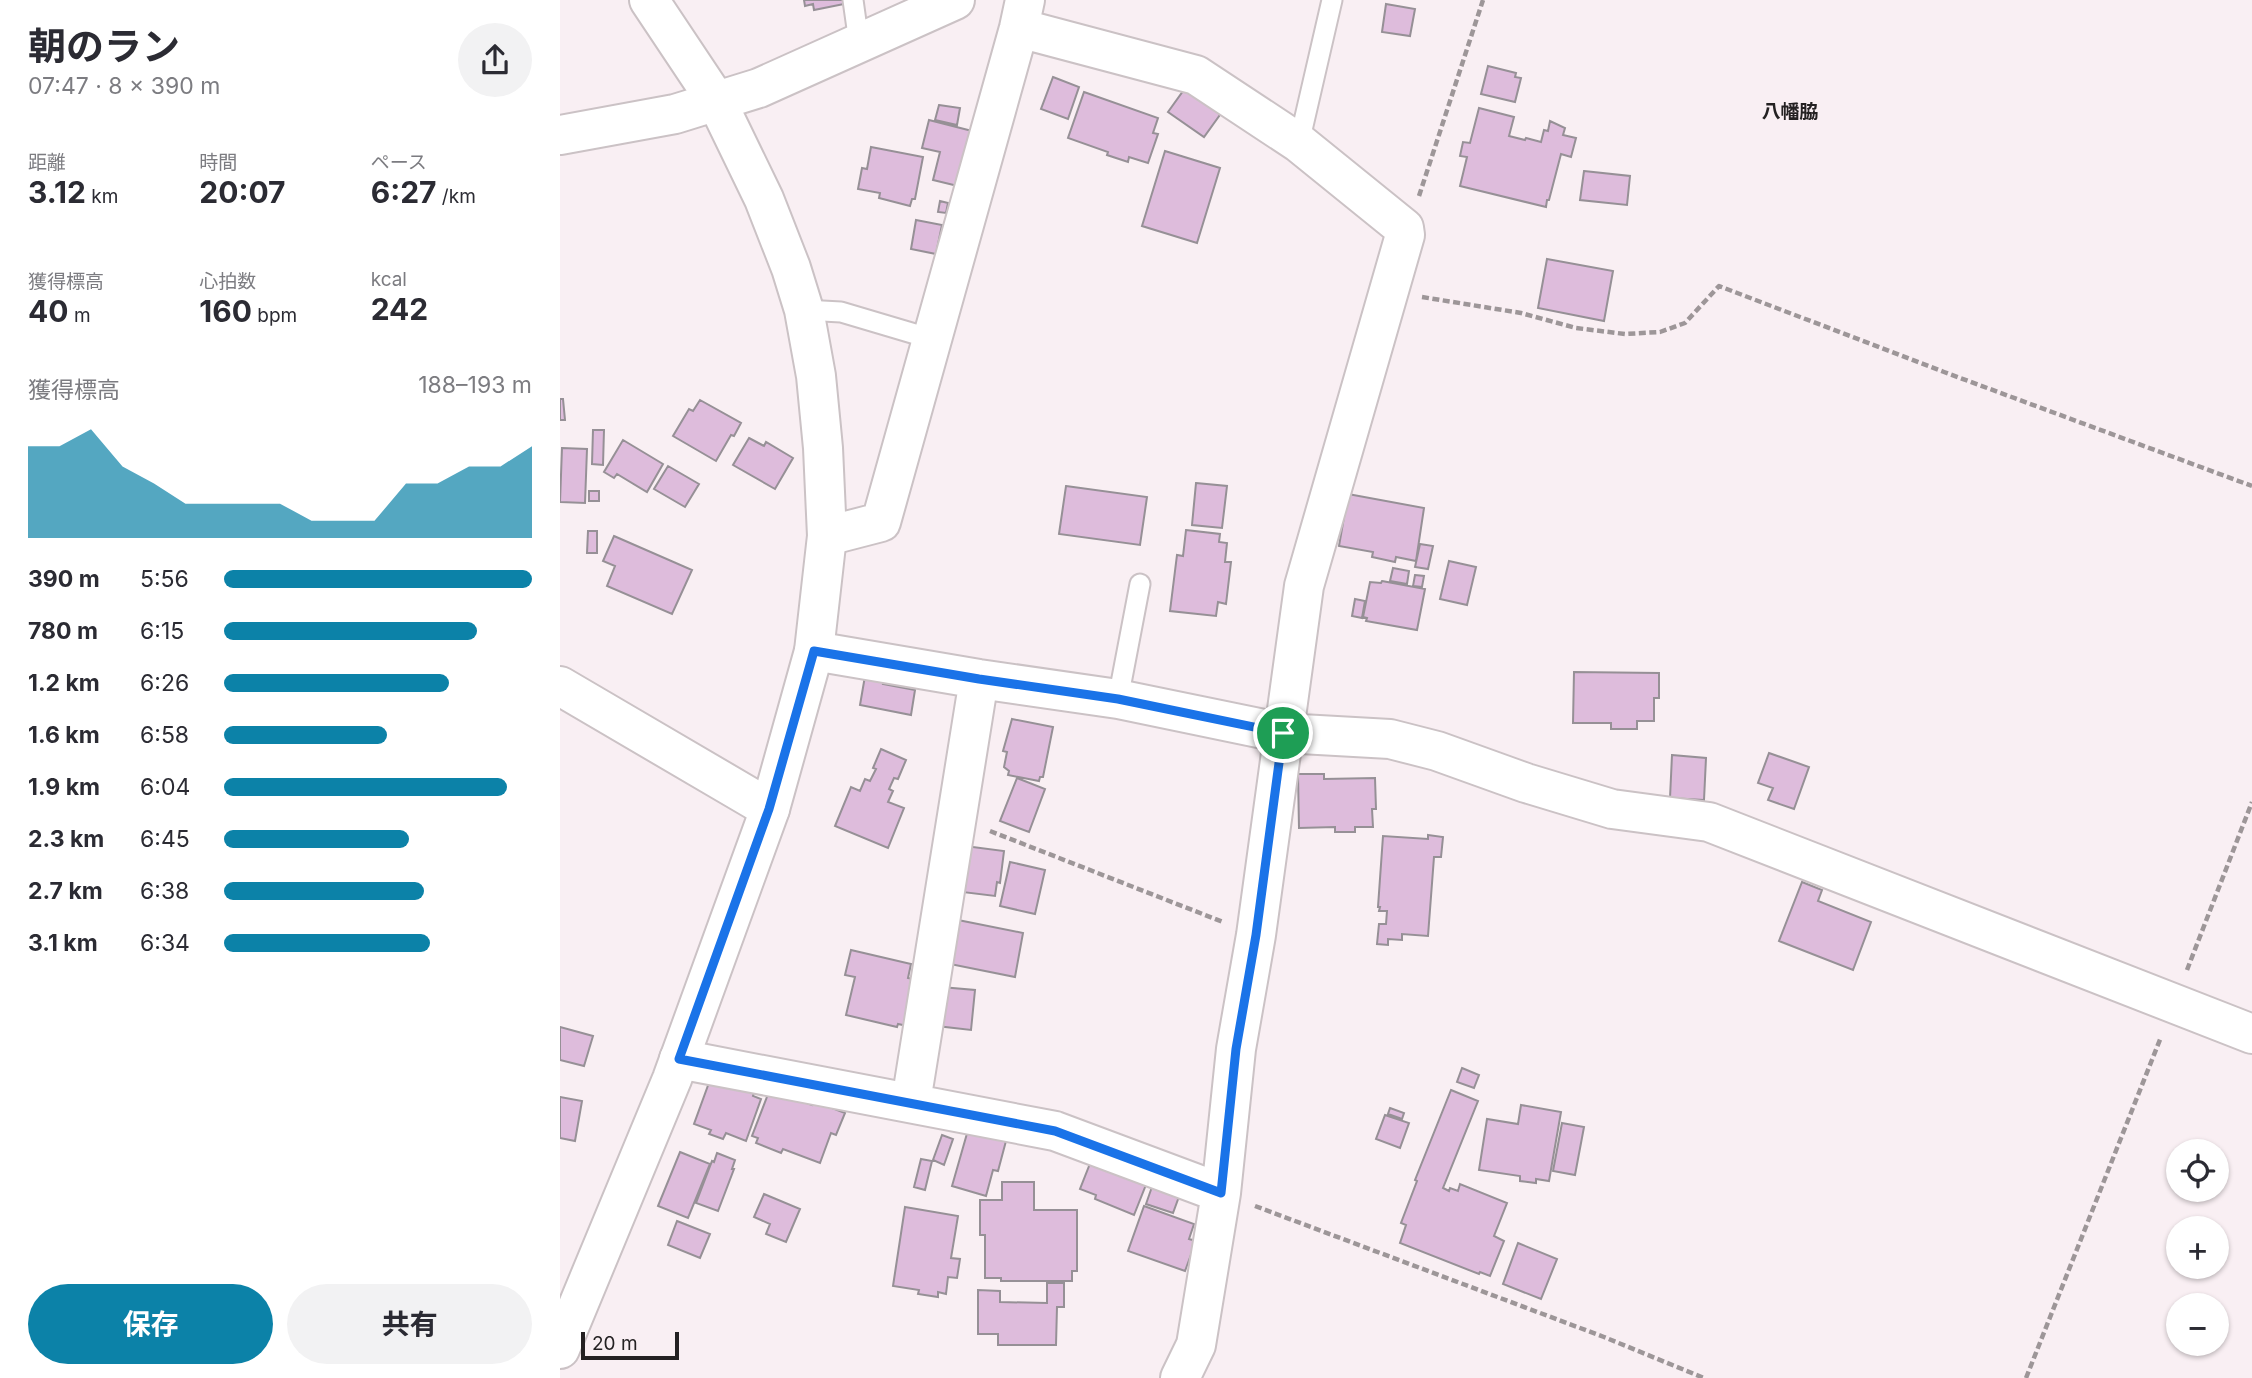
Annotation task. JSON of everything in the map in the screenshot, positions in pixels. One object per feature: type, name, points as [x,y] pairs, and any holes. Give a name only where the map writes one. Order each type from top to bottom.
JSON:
[{"type":"street","points":[[561,1344],[679,1059],[769,809],[814,651],[827,536],[817,388],[804,310],[791,268],[764,199],[717,102],[649,0]]},
{"type":"street","points":[[560,135],[675,114],[759,88],[955,0]]},
{"type":"street","points":[[827,536],[881,522],[1022,14],[1196,75],[1299,143],[1404,228],[1405,235],[1390,292],[1304,586],[1256,935],[1236,1049],[1221,1193],[1196,1345],[1180,1378]]},
{"type":"street","points":[[814,651],[1118,699],[1283,733],[1390,739],[1437,751],[1526,783],[1612,809],[1709,822],[2252,1034]]},
{"type":"street","points":[[911,1102],[979,679]]},
{"type":"street","points":[[560,686],[769,809]]},
{"type":"street","points":[[679,1059],[1055,1131],[1221,1193]]},
{"type":"lane","points":[[853,0],[859,43]]},
{"type":"lane","points":[[1299,143],[1332,0]]},
{"type":"lane","points":[[804,310],[841,312],[932,338]]},
{"type":"lane","points":[[1118,699],[1140,584]]},
{"type":"path","points":[[1404,228],[1413,214],[1483,0]]},
{"type":"path","points":[[1390,292],[1521,313],[1576,328],[1625,334],[1660,332],[1685,323],[1719,286],[2252,486]]},
{"type":"path","points":[[2026,1378],[2252,802]]},
{"type":"path","points":[[957,818],[1256,935]]},
{"type":"path","points":[[1221,1193],[1604,1337],[1704,1378]]},
{"type":"building","points":[[804,0],[843,0],[844,4],[814,10],[813,4],[805,6]]},
{"type":"building","points":[[1386,4],[1415,9],[1410,36],[1382,32]]},
{"type":"building","points":[[1488,66],[1516,73],[1515,77],[1521,78],[1515,102],[1481,94]]},
{"type":"building","points":[[1053,77],[1079,87],[1068,119],[1041,109]]},
{"type":"building","points":[[1186,87],[1222,112],[1204,137],[1168,112]]},
{"type":"building","points":[[1084,92],[1158,118],[1153,133],[1158,134],[1148,163],[1129,157],[1128,162],[1068,138]]},
{"type":"building","points":[[939,105],[960,108],[957,125],[935,120]]},
{"type":"building","points":[[1479,108],[1514,117],[1509,136],[1541,142],[1544,130],[1548,131],[1550,121],[1565,128],[1563,135],[1576,138],[1571,157],[1561,154],[1546,207],[1460,186],[1467,157],[1460,156],[1463,142],[1470,143]]},
{"type":"building","points":[[929,120],[976,132],[962,187],[933,180],[940,152],[922,148]]},
{"type":"building","points":[[871,147],[923,157],[915,199],[912,199],[910,206],[879,198],[880,193],[858,189],[862,168],[867,169]]},
{"type":"building","points":[[1165,151],[1220,168],[1197,243],[1142,226]]},
{"type":"building","points":[[1584,171],[1630,176],[1627,205],[1580,200]]},
{"type":"building","points":[[940,201],[948,203],[946,213],[938,212]]},
{"type":"building","points":[[916,220],[942,225],[936,254],[911,249]]},
{"type":"building","points":[[1547,259],[1613,271],[1604,321],[1538,308]]},
{"type":"building","points":[[560,399],[563,399],[565,420],[560,420]]},
{"type":"building","points":[[700,400],[741,423],[716,461],[673,436],[689,409],[693,411]]},
{"type":"building","points":[[593,430],[604,430],[603,465],[592,464]]},
{"type":"building","points":[[749,438],[764,446],[766,442],[793,458],[775,489],[733,465]]},
{"type":"building","points":[[623,440],[663,464],[647,492],[617,474],[614,478],[604,472]]},
{"type":"building","points":[[562,448],[587,449],[585,503],[560,502]]},
{"type":"building","points":[[668,466],[699,484],[685,507],[654,489]]},
{"type":"building","points":[[1196,483],[1227,486],[1222,528],[1192,525]]},
{"type":"building","points":[[1066,486],[1147,497],[1140,545],[1059,534]]},
{"type":"building","points":[[589,491],[599,491],[599,501],[589,501]]},
{"type":"building","points":[[1348,494],[1424,508],[1416,561],[1396,557],[1395,562],[1372,557],[1373,552],[1339,546]]},
{"type":"building","points":[[1186,530],[1220,534],[1219,542],[1227,543],[1225,562],[1231,562],[1226,604],[1218,602],[1216,616],[1170,611],[1177,555],[1183,556]]},
{"type":"building","points":[[588,531],[597,531],[597,553],[587,553]]},
{"type":"building","points":[[614,536],[692,570],[672,614],[607,586],[615,566],[603,561]]},
{"type":"building","points":[[1420,544],[1433,546],[1428,569],[1415,567]]},
{"type":"building","points":[[1449,561],[1476,567],[1467,605],[1440,599]]},
{"type":"building","points":[[1393,568],[1409,571],[1407,584],[1390,581]]},
{"type":"building","points":[[1415,575],[1424,576],[1422,587],[1413,586]]},
{"type":"building","points":[[1382,581],[1425,589],[1417,630],[1366,621],[1367,618],[1363,617],[1370,582]]},
{"type":"building","points":[[1355,599],[1365,601],[1362,618],[1352,616]]},
{"type":"building","points":[[1574,672],[1659,673],[1659,698],[1654,698],[1654,721],[1637,721],[1637,729],[1611,729],[1611,723],[1573,723]]},
{"type":"building","points":[[865,676],[884,680],[883,684],[915,690],[911,715],[860,705]]},
{"type":"building","points":[[1012,719],[1053,727],[1043,777],[1040,777],[1039,781],[1008,775],[1009,771],[1004,767],[1007,752],[1003,751]]},
{"type":"building","points":[[881,749],[906,760],[898,779],[894,778],[889,789],[893,791],[888,802],[904,808],[888,848],[835,826],[851,787],[860,791],[865,779],[870,781]]},
{"type":"building","points":[[1769,753],[1809,767],[1794,809],[1768,800],[1773,788],[1758,783]]},
{"type":"building","points":[[1672,755],[1706,758],[1704,800],[1670,798]]},
{"type":"building","points":[[1298,774],[1324,774],[1324,779],[1375,778],[1376,809],[1372,809],[1373,827],[1355,827],[1355,832],[1335,832],[1335,827],[1299,828]]},
{"type":"building","points":[[1017,778],[1045,789],[1029,832],[1000,821]]},
{"type":"building","points":[[1428,835],[1443,837],[1441,857],[1434,857],[1428,936],[1402,934],[1402,940],[1388,939],[1388,945],[1377,944],[1379,924],[1386,924],[1387,911],[1379,911],[1378,907],[1383,836],[1428,839]]},
{"type":"building","points":[[965,846],[1004,851],[1000,883],[997,882],[995,896],[954,891]]},
{"type":"building","points":[[1010,862],[1045,870],[1035,914],[1000,906]]},
{"type":"building","points":[[1802,882],[1822,890],[1818,901],[1871,922],[1853,970],[1779,941]]},
{"type":"building","points":[[958,920],[1023,933],[1015,977],[950,964]]},
{"type":"building","points":[[851,950],[911,964],[908,978],[917,980],[912,1027],[898,1024],[897,1027],[846,1015],[855,977],[845,975]]},
{"type":"building","points":[[941,987],[975,990],[971,1030],[937,1026]]},
{"type":"building","points":[[560,1027],[593,1036],[584,1066],[560,1060]]},
{"type":"building","points":[[1462,1068],[1479,1075],[1474,1088],[1457,1082]]},
{"type":"building","points":[[710,1080],[754,1092],[753,1096],[761,1099],[746,1141],[726,1133],[723,1139],[709,1134],[711,1130],[694,1124]]},
{"type":"building","points":[[770,1089],[812,1105],[814,1101],[845,1113],[836,1135],[831,1133],[820,1163],[783,1149],[781,1153],[756,1143],[758,1138],[752,1136]]},
{"type":"building","points":[[1451,1090],[1478,1101],[1443,1188],[1458,1191],[1460,1184],[1507,1203],[1494,1236],[1504,1241],[1490,1276],[1400,1243],[1406,1225],[1401,1223],[1417,1181],[1415,1180]]},
{"type":"building","points":[[560,1097],[582,1101],[575,1141],[560,1138]]},
{"type":"building","points":[[1521,1105],[1561,1112],[1549,1181],[1520,1181],[1520,1176],[1479,1170],[1487,1119],[1518,1124]]},
{"type":"building","points":[[1390,1108],[1404,1113],[1402,1119],[1388,1114]]},
{"type":"building","points":[[1385,1115],[1409,1123],[1400,1148],[1376,1139]]},
{"type":"building","points":[[1562,1123],[1584,1127],[1575,1175],[1553,1171]]},
{"type":"building","points":[[968,1130],[1006,1141],[998,1171],[993,1170],[986,1196],[952,1186]]},
{"type":"building","points":[[942,1135],[953,1139],[944,1165],[933,1160]]},
{"type":"building","points":[[680,1152],[710,1164],[688,1218],[658,1206]]},
{"type":"building","points":[[717,1153],[735,1160],[718,1211],[696,1203]]},
{"type":"building","points":[[1093,1156],[1149,1177],[1134,1215],[1095,1199],[1096,1195],[1080,1189]]},
{"type":"building","points":[[921,1159],[932,1161],[925,1190],[914,1187]]},
{"type":"building","points":[[1154,1181],[1181,1191],[1173,1213],[1146,1204]]},
{"type":"building","points":[[1002,1182],[1034,1182],[1034,1210],[1077,1210],[1077,1271],[1072,1271],[1072,1281],[1001,1281],[1001,1278],[985,1278],[985,1235],[980,1235],[980,1200],[1002,1200]]},
{"type":"building","points":[[764,1194],[800,1209],[786,1242],[766,1234],[770,1224],[754,1217]]},
{"type":"building","points":[[1144,1206],[1194,1224],[1189,1239],[1196,1241],[1185,1271],[1128,1251]]},
{"type":"building","points":[[905,1207],[958,1216],[951,1258],[960,1259],[957,1278],[948,1277],[946,1294],[938,1292],[938,1297],[918,1294],[919,1290],[893,1286]]},
{"type":"building","points":[[677,1221],[710,1234],[700,1258],[668,1245]]},
{"type":"building","points":[[1518,1243],[1557,1259],[1541,1299],[1503,1284]]},
{"type":"building","points":[[1047,1283],[1064,1283],[1064,1307],[1057,1307],[1056,1345],[998,1345],[998,1334],[978,1334],[978,1290],[1000,1291],[1000,1302],[1047,1303]]},
{"type":"district","name":"八幡脇","points":[[1790,111]]},
{"type":"route","points":[[814,651],[1118,699],[1283,733],[1256,935],[1236,1049],[1221,1193],[1055,1131],[679,1059],[769,809],[814,651]]}]
